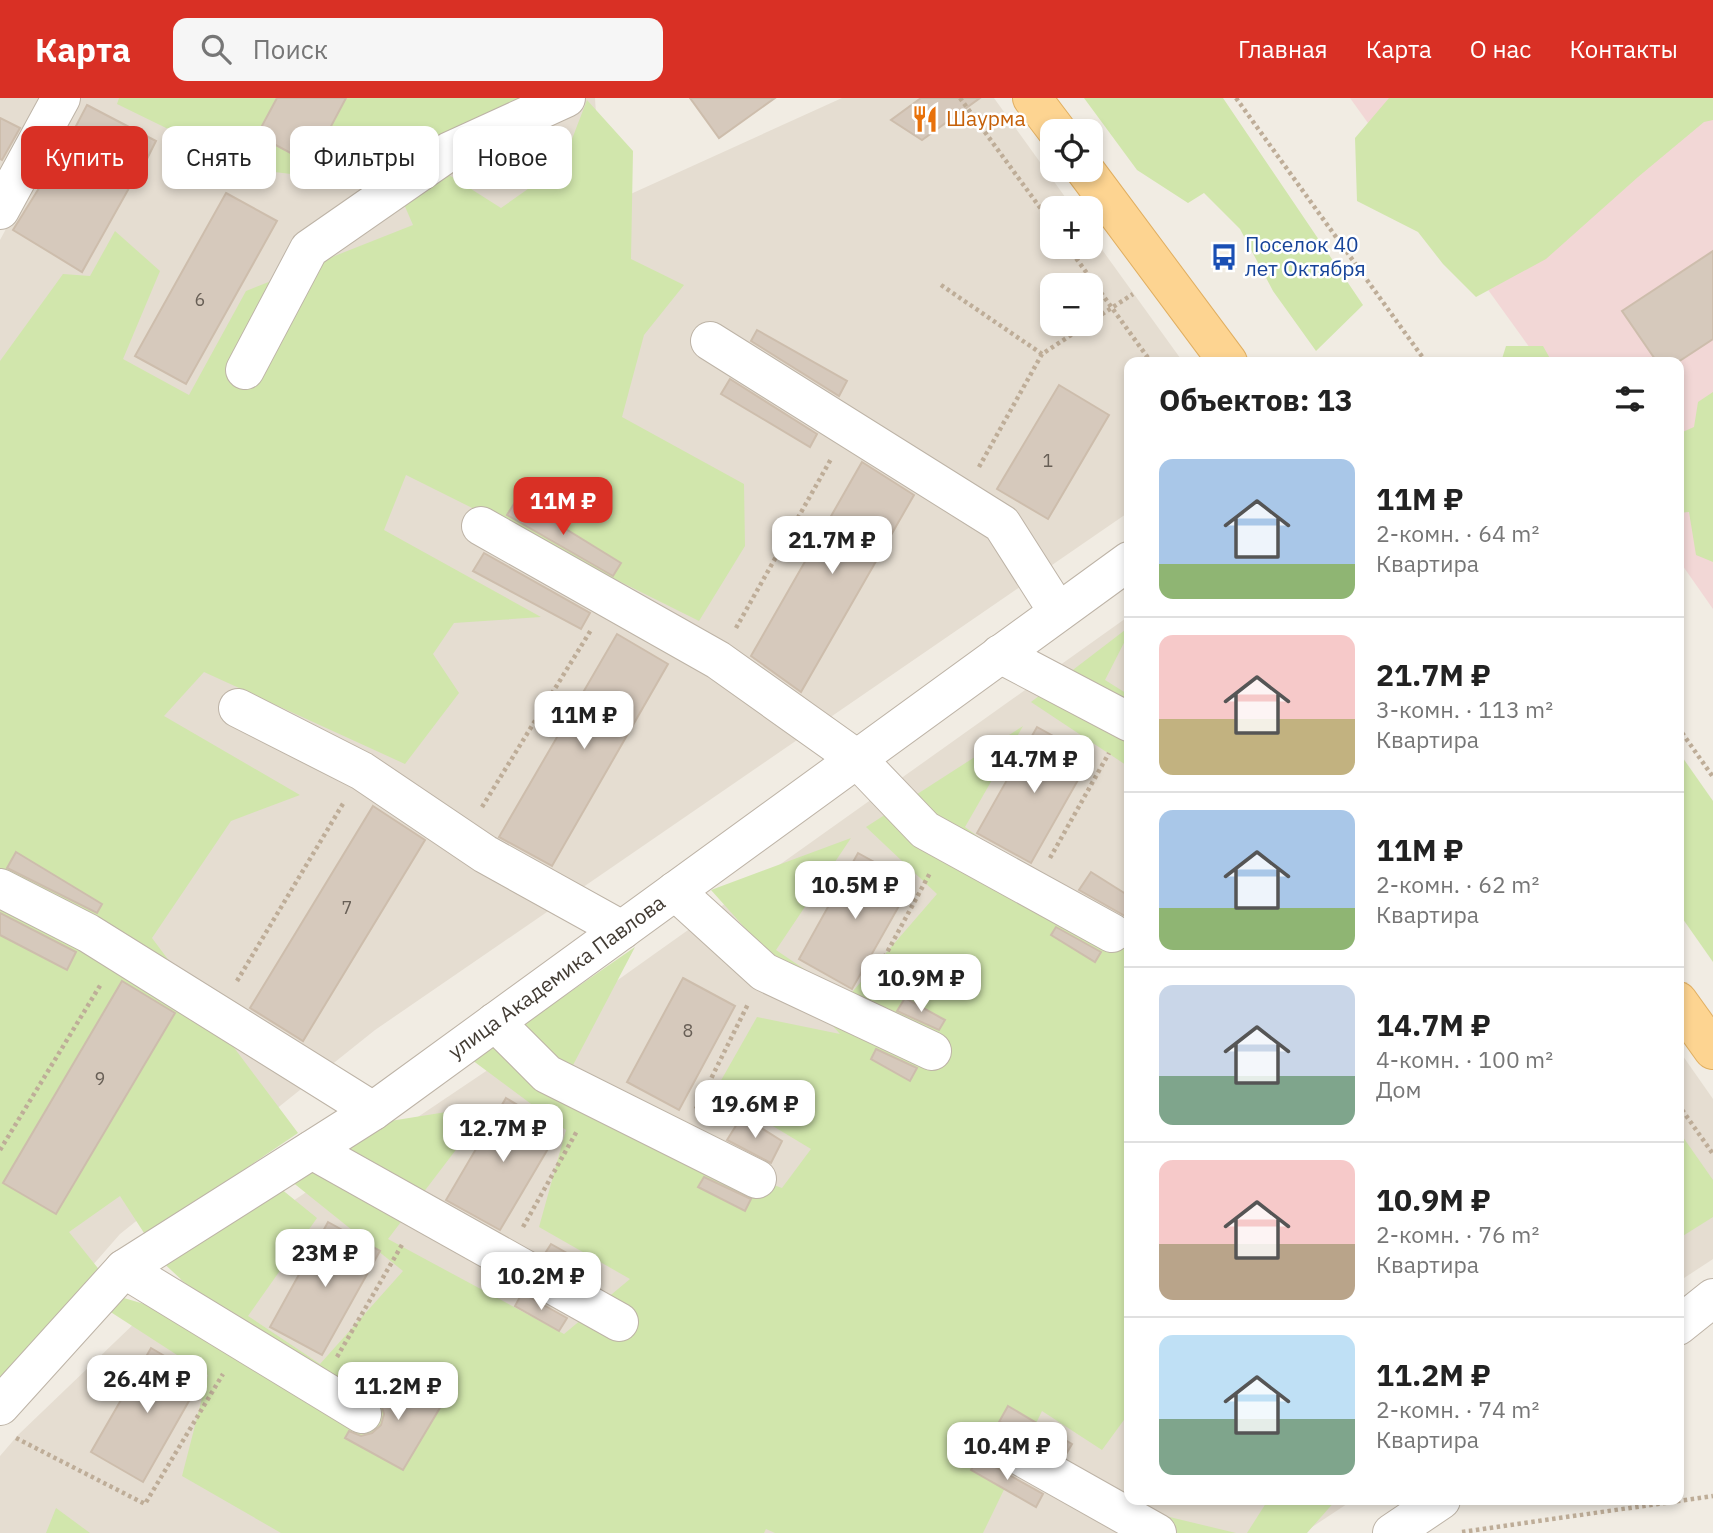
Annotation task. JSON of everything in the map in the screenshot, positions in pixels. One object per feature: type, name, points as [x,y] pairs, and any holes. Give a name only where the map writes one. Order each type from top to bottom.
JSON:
[{"type":"main road","points":[[1032,98],[1048,119]]},
{"type":"main road","points":[[1095,182],[1224,357]]},
{"type":"main road","points":[[1684,1009],[1713,1050]]},
{"type":"street","points":[[0,210],[61,98]]},
{"type":"street","points":[[245,370],[309,249],[450,151],[566,98]]},
{"type":"street","points":[[710,341],[1002,524],[1058,612]]},
{"type":"street","points":[[481,526],[718,660],[857,759],[925,830],[1112,933]]},
{"type":"street","name":"улица Академика Павлова","points":[[6,1421],[124,1269],[373,1111],[1124,565]]},
{"type":"street","points":[[1000,654],[1124,720]]},
{"type":"street","points":[[237,708],[362,771],[485,854],[622,930]]},
{"type":"street","points":[[0,888],[88,933],[373,1111]]},
{"type":"street","points":[[675,891],[764,972],[932,1051]]},
{"type":"street","points":[[495,1022],[547,1074],[757,1179]]},
{"type":"street","points":[[312,1150],[619,1322]]},
{"type":"street","points":[[124,1269],[362,1414]]},
{"type":"street","points":[[1684,1321],[1713,1298]]},
{"type":"street","points":[[999,1444],[1157,1533]]},
{"type":"street","points":[[1392,1533],[1434,1505]]},
{"type":"path","points":[[960,98],[1040,208]]},
{"type":"path","points":[[1236,98],[1422,357]]},
{"type":"path","points":[[1077,259],[1147,357]]},
{"type":"path","points":[[1103,314],[1163,275]]},
{"type":"path","points":[[942,285],[1042,354]]},
{"type":"path","points":[[962,499],[1042,354],[1069,336]]},
{"type":"path","points":[[718,660],[849,427]]},
{"type":"path","points":[[462,839],[610,599]]},
{"type":"path","points":[[1032,889],[1124,729]]},
{"type":"path","points":[[1684,736],[1713,777]]},
{"type":"path","points":[[217,1014],[362,771]]},
{"type":"path","points":[[853,1014],[947,843]]},
{"type":"path","points":[[0,1150],[120,953]]},
{"type":"path","points":[[680,1141],[764,972]]},
{"type":"path","points":[[505,1259],[596,1098]]},
{"type":"path","points":[[1684,1113],[1713,1154]]},
{"type":"path","points":[[320,1388],[421,1211]]},
{"type":"path","points":[[6,1421],[145,1504],[242,1341]]},
{"type":"path","points":[[1684,1500],[1713,1496]]},
{"type":"path","points":[[1455,1533],[1650,1505]]},
{"type":"shaded area","points":[[0,98],[44,98],[31,126],[21,126],[21,147],[0,192]]},
{"type":"shaded area","points":[[77,98],[595,98],[602,207],[842,98],[994,98],[1040,162],[1040,182],[1054,182],[1064,196],[1040,196],[1040,259],[1103,259],[1103,251],[1179,357],[1124,357],[1124,515],[375,1030],[120,1234],[0,1371],[0,240],[28,189],[148,189],[148,126],[62,126]]},
{"type":"shaded area","points":[[1350,98],[1713,98],[1713,609],[1684,568],[1684,357],[1536,357]]},
{"type":"shaded area","points":[[1124,620],[1124,1505],[1345,1505],[1303,1533],[0,1533],[0,1456],[18,1435],[189,1271],[556,1024]]},
{"type":"shaded area","points":[[1684,1058],[1713,1099],[1713,1259],[1684,1278]]},
{"type":"green space","points":[[119,98],[524,98],[530,102],[533,126],[453,126],[453,148],[439,140],[439,126],[290,126],[290,174],[276,172],[276,126],[162,126],[117,104]]},
{"type":"green space","points":[[1084,98],[1223,98],[1363,305],[1316,351],[1273,291],[1240,229],[1204,193],[1188,203],[1137,170],[1103,124],[1103,119],[1099,119]]},
{"type":"green space","points":[[1389,98],[1713,98],[1713,120],[1704,122],[1546,259],[1476,297],[1443,264],[1418,232],[1357,201],[1355,138]]},
{"type":"green space","points":[[587,100],[633,151],[631,259],[684,285],[644,335],[622,417],[744,484],[745,546],[699,621],[406,475],[384,530],[541,617],[454,623],[433,654],[459,693],[405,764],[204,672],[164,716],[300,795],[231,821],[152,938],[298,1133],[146,1236],[120,1196],[69,1232],[105,1277],[0,1389],[0,361],[63,274],[90,276],[115,231],[160,271],[123,359],[189,395],[246,291],[413,225],[400,195],[415,189],[439,189],[439,179],[449,175],[453,178],[453,189],[471,189],[501,208],[528,189],[572,189],[572,139]]},
{"type":"green space","points":[[1506,346],[1543,346],[1549,357],[1503,357]]},
{"type":"green space","points":[[1713,392],[1713,562],[1696,555],[1689,512],[1684,512],[1684,431],[1694,427],[1698,402]]},
{"type":"green space","points":[[1124,631],[1124,643],[1105,680],[1124,692],[1124,764],[1031,702]]},
{"type":"green space","points":[[1023,726],[965,827],[1123,943],[1124,940],[1124,1420],[1102,1450],[1042,1411],[983,1533],[775,1533],[766,1529],[764,1533],[281,1533],[182,1476],[208,1375],[106,1309],[117,1296],[175,1313],[200,1297],[157,1257],[275,1184],[317,1218],[248,1316],[320,1364],[403,1271],[291,1181],[384,1122],[490,1105],[388,1239],[564,1334],[630,1279],[539,1227],[566,1130],[472,1060],[635,947],[572,1067],[617,1129],[782,1188],[811,1149],[715,1091],[757,1017],[840,1034],[711,890],[851,838],[776,950],[847,998],[937,894],[866,827]]},
{"type":"green space","points":[[1684,760],[1713,801],[1713,962],[1684,921]]},
{"type":"green space","points":[[1684,1139],[1713,1180],[1713,1217],[1684,1235]]},
{"type":"green space","points":[[1265,1505],[1332,1505],[1307,1533],[1247,1533]]},
{"type":"green space","points":[[56,1508],[90,1533],[46,1533]]},
{"type":"green space","points":[[1157,1514],[1236,1533],[1145,1533]]},
{"type":"building","points":[[277,98],[346,98],[331,126],[290,126],[290,153],[276,145],[276,126],[262,126]]},
{"type":"building","points":[[690,98],[775,98],[719,138]]},
{"type":"building","points":[[921,98],[980,98],[922,140],[891,120]]},
{"type":"building","points":[[87,105],[127,126],[76,126]]},
{"type":"building","points":[[0,118],[20,128],[2,160],[0,159]]},
{"type":"building","points":[[148,137],[156,141],[148,157]]},
{"type":"building","points":[[39,189],[128,189],[82,272],[13,230]]},
{"type":"building","points":[[226,193],[277,221],[186,384],[135,356]]},
{"type":"building","points":[[1713,251],[1713,339],[1684,358],[1654,357],[1622,311]]},
{"type":"building","points":[[757,330],[847,381],[839,396],[751,341]]},
{"type":"building","points":[[730,379],[817,434],[810,447],[721,394]]},
{"type":"building","points":[[1059,385],[1109,415],[1048,519],[997,489]]},
{"type":"building","points":[[862,462],[914,495],[801,692],[751,656]]},
{"type":"building","points":[[517,499],[621,563],[613,576],[507,515]]},
{"type":"building","points":[[484,553],[590,613],[581,629],[473,571]]},
{"type":"building","points":[[617,634],[668,664],[552,866],[499,837]]},
{"type":"building","points":[[1037,727],[1091,757],[1031,863],[977,833]]},
{"type":"building","points":[[373,806],[425,840],[303,1041],[250,1008]]},
{"type":"building","points":[[16,852],[102,904],[97,913],[7,868]]},
{"type":"building","points":[[858,853],[912,883],[852,989],[799,959]]},
{"type":"building","points":[[1091,872],[1124,893],[1124,915],[1079,890]]},
{"type":"building","points":[[0,913],[76,952],[67,970],[0,935]]},
{"type":"building","points":[[1056,927],[1101,952],[1095,962],[1051,935]]},
{"type":"building","points":[[683,978],[735,1006],[679,1110],[627,1082]]},
{"type":"building","points":[[122,981],[175,1013],[56,1214],[3,1183]]},
{"type":"building","points":[[905,998],[945,1020],[939,1030],[897,1011]]},
{"type":"building","points":[[876,1049],[917,1068],[910,1081],[871,1059]]},
{"type":"building","points":[[506,1098],[559,1130],[500,1230],[446,1200]]},
{"type":"building","points":[[742,1116],[782,1141],[771,1163],[727,1140]]},
{"type":"building","points":[[704,1177],[751,1199],[745,1211],[698,1187]]},
{"type":"building","points":[[328,1222],[380,1251],[322,1355],[270,1327]]},
{"type":"building","points":[[551,1244],[595,1269],[589,1280],[544,1255]]},
{"type":"building","points":[[522,1293],[567,1318],[559,1331],[515,1306]]},
{"type":"building","points":[[151,1348],[202,1378],[143,1482],[91,1452]]},
{"type":"building","points":[[384,1372],[441,1406],[403,1470],[345,1438],[349,1431],[361,1436],[372,1433],[381,1425],[384,1414],[381,1404],[371,1394]]},
{"type":"building","points":[[1008,1406],[1072,1444],[1065,1456],[1010,1425],[999,1422]]},
{"type":"building","points":[[980,1455],[988,1463],[1043,1494],[1036,1507],[971,1470]]},
{"type":"place","name":"Шаурма","points":[[925,119]]},
{"type":"place","name":"Поселок 40 лет Октября","points":[[1224,257]]}]
